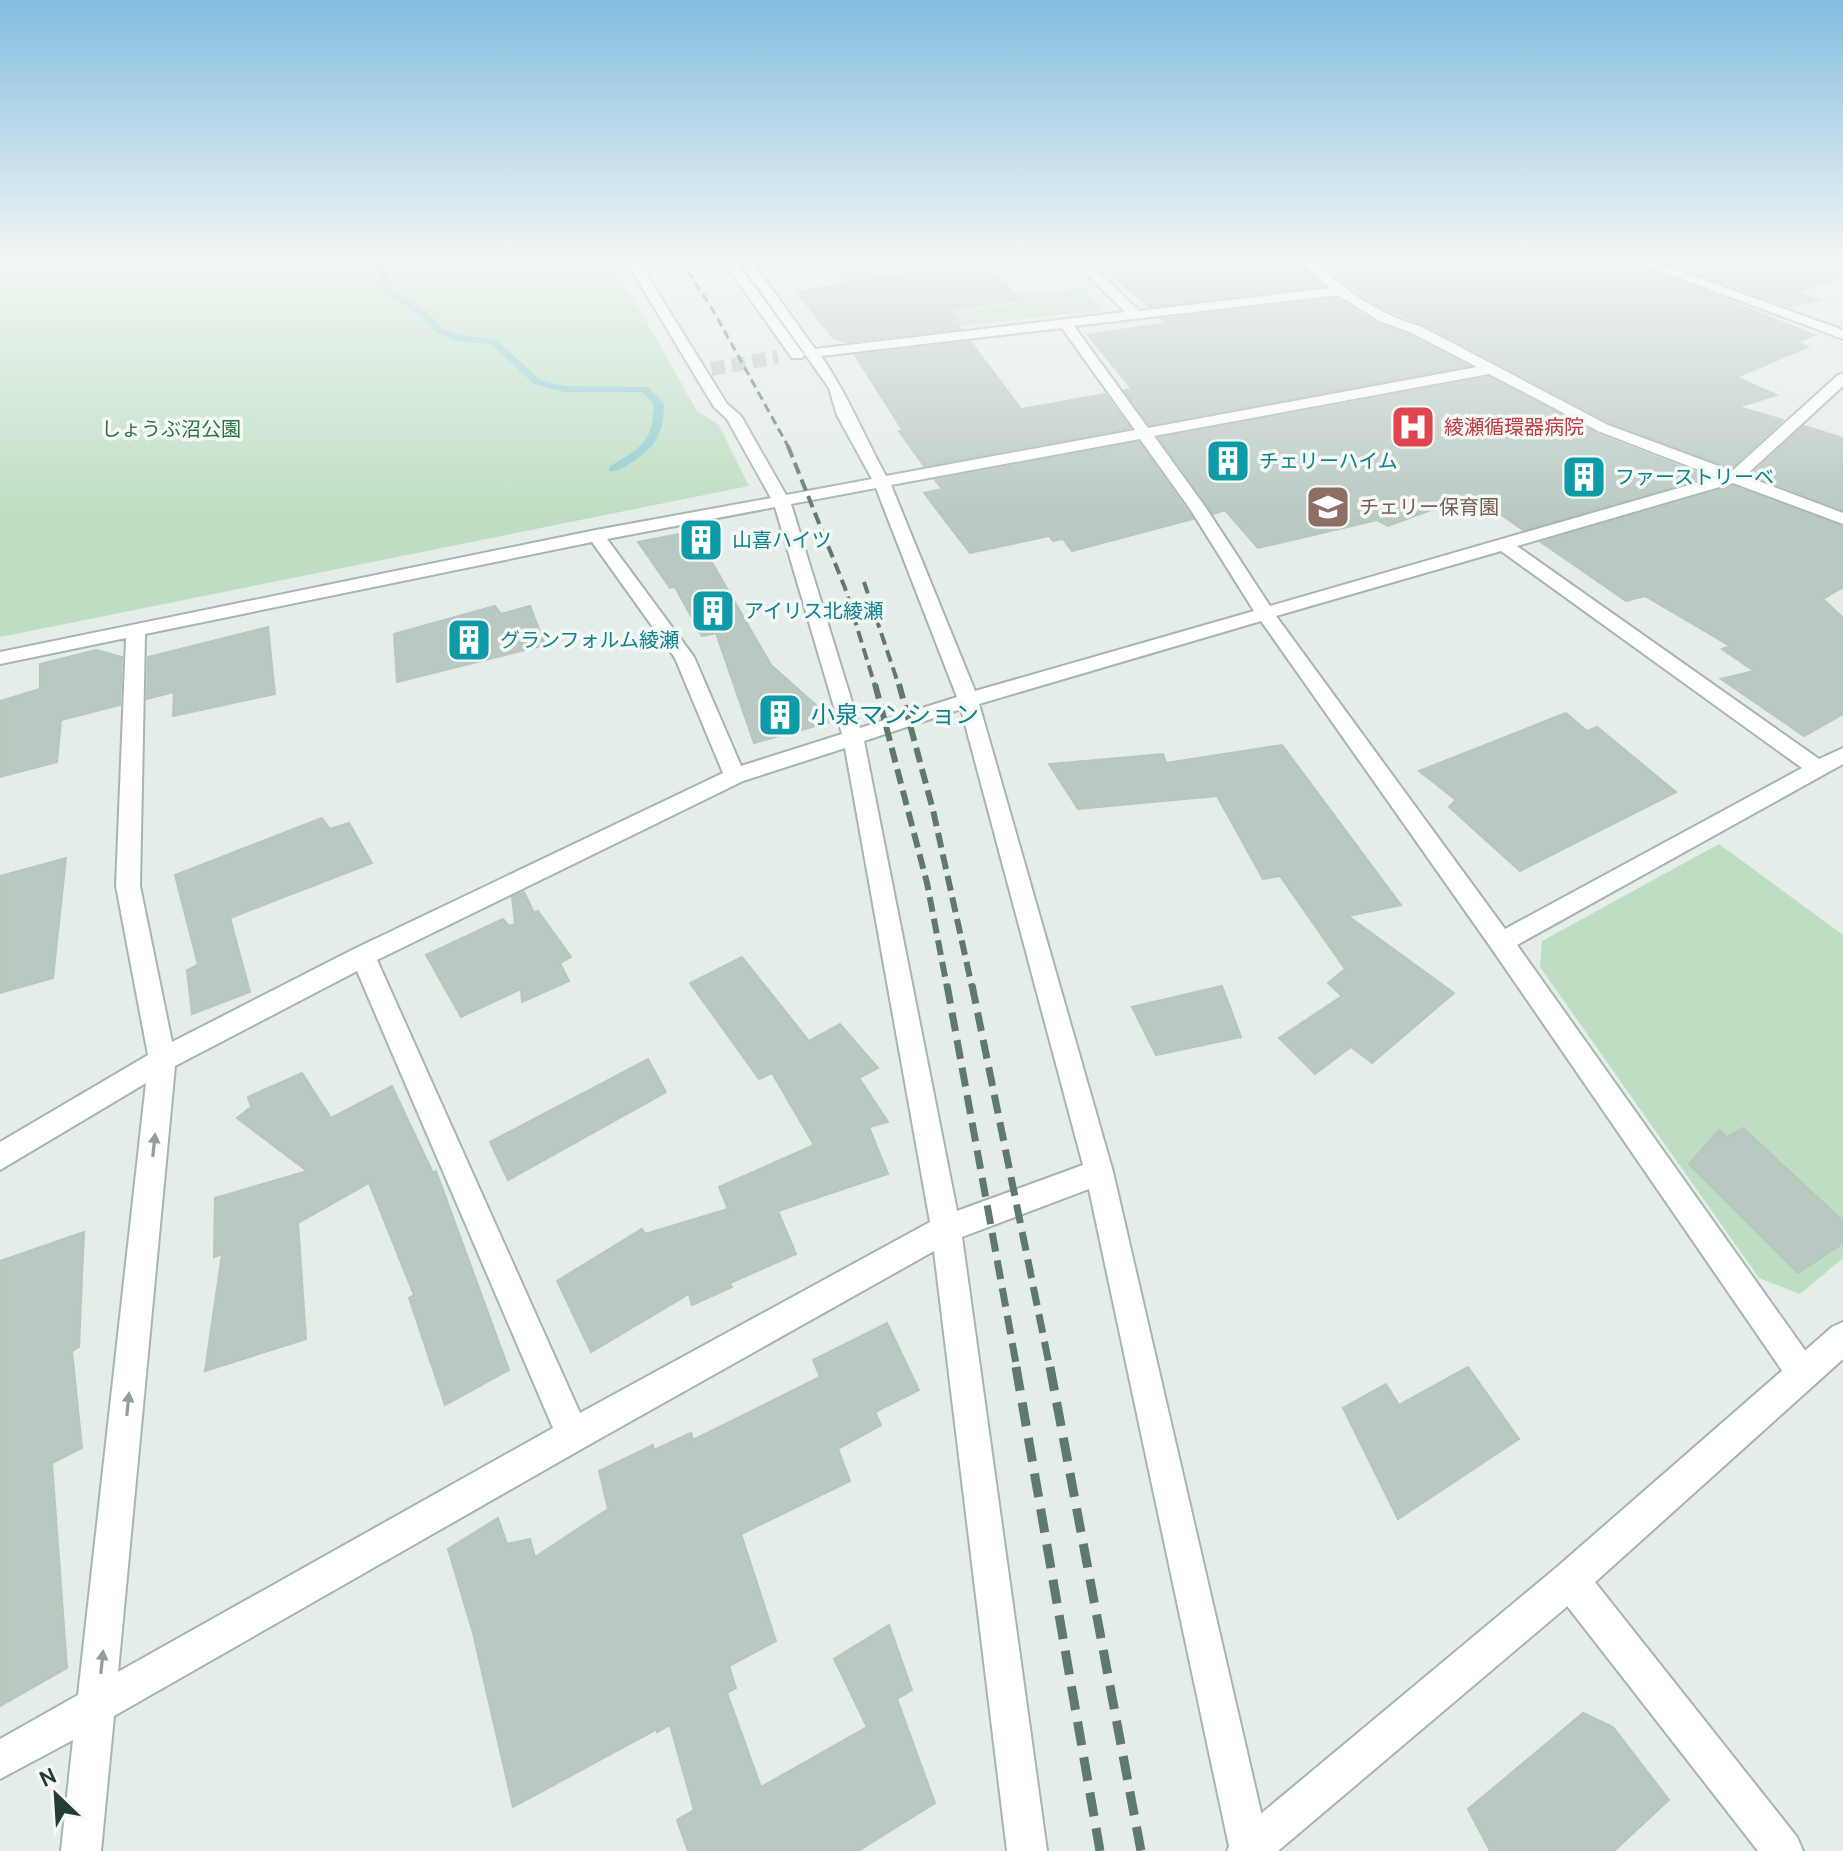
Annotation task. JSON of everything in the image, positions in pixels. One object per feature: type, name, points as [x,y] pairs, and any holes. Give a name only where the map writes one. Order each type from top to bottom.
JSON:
[{"type":"street","points":[[689,345],[705,370],[721,407],[733,416],[781,500],[853,737],[946,1229],[1027,1851]]},
{"type":"street","points":[[799,345],[836,388],[845,415],[882,483],[968,700],[1099,1172],[1249,1850],[1570,1580],[1843,1338]]},
{"type":"street","points":[[778,357],[880,345]]},
{"type":"street","points":[[1081,345],[1198,508],[1266,615],[1501,942],[1803,1374]]},
{"type":"street","points":[[1446,345],[1603,428],[1843,519]]},
{"type":"street","points":[[0,658],[596,535],[1490,369]]},
{"type":"street","points":[[0,1157],[162,1060],[363,956],[735,776],[968,700],[1735,477],[1843,378]]},
{"type":"street","points":[[596,535],[684,657],[735,776]]},
{"type":"street","points":[[1505,545],[1818,769]]},
{"type":"street","points":[[81,1851],[162,1060],[128,886],[136,629]]},
{"type":"street","points":[[1501,942],[1843,755]]},
{"type":"street","points":[[363,956],[573,1435]]},
{"type":"street","points":[[0,1760],[573,1435],[946,1229],[1099,1172]]},
{"type":"street","points":[[1570,1580],[1783,1851]]},
{"type":"green space","name":"しょうぶ沼公園","points":[[0,345],[660,345],[697,411],[719,425],[749,486],[0,637]]},
{"type":"green space","points":[[1719,844],[1843,935],[1843,1258],[1800,1294],[1759,1278],[1540,967],[1542,941]]},
{"type":"building","points":[[941,345],[974,345],[1021,409],[1105,394],[1130,428],[924,466],[899,431],[903,431],[855,355]]},
{"type":"building","points":[[1096,345],[1429,345],[1468,366],[1149,425],[1124,390],[1132,389]]},
{"type":"building","points":[[1463,345],[1808,347],[1736,377],[1776,395],[1738,407],[1783,420],[1731,468],[1609,422]]},
{"type":"building","points":[[1489,377],[1597,434],[1708,477],[1523,530],[1480,500],[1431,510],[1388,526],[1377,520],[1258,548],[1225,510],[1213,514],[1159,438]]},
{"type":"building","points":[[1804,426],[1843,438],[1843,510],[1751,475]]},
{"type":"building","points":[[1139,442],[1193,519],[1072,551],[1063,539],[1053,541],[1049,536],[970,553],[924,493],[942,489],[935,480]]},
{"type":"building","points":[[1733,486],[1843,527],[1843,587],[1823,599],[1843,618],[1843,714],[1804,736],[1721,679],[1754,671],[1722,649],[1730,646],[1645,596],[1626,601],[1541,542]]},
{"type":"building","points":[[694,531],[771,665],[834,721],[754,743],[716,633],[702,636],[675,587],[670,588],[638,542]]},
{"type":"building","name":"グランフォルム綾瀬","points":[[495,606],[501,614],[530,606],[545,645],[397,682],[394,634]]},
{"type":"building","points":[[268,627],[275,694],[173,716],[174,692],[147,699],[148,657]]},
{"type":"building","points":[[96,650],[122,657],[120,705],[61,720],[57,762],[0,777],[0,701],[40,689],[40,664]]},
{"type":"building","points":[[1566,713],[1587,731],[1597,727],[1676,792],[1520,871],[1449,807],[1456,800],[1419,771]]},
{"type":"building","points":[[1282,745],[1401,905],[1348,916],[1454,993],[1372,1063],[1351,1047],[1315,1074],[1279,1038],[1342,996],[1328,983],[1345,969],[1280,876],[1263,879],[1217,796],[1078,809],[1049,764],[1163,754],[1166,763]]},
{"type":"building","points":[[322,818],[330,829],[349,823],[372,863],[230,918],[250,992],[192,1014],[187,970],[198,965],[175,875]]},
{"type":"building","points":[[66,858],[53,978],[0,993],[0,876]]},
{"type":"building","points":[[524,892],[534,913],[538,911],[571,957],[560,963],[569,981],[522,1002],[521,989],[461,1017],[426,955],[503,919],[509,926],[515,924],[512,897]]},
{"type":"building","points":[[742,957],[809,1041],[840,1024],[878,1068],[859,1078],[888,1122],[869,1127],[888,1174],[778,1211],[796,1254],[730,1283],[732,1287],[692,1305],[689,1294],[591,1352],[557,1281],[642,1229],[645,1234],[728,1209],[719,1187],[814,1145],[772,1073],[759,1079],[690,983]]},
{"type":"building","points":[[1222,986],[1241,1037],[1156,1055],[1132,1007]]},
{"type":"building","points":[[648,1059],[666,1092],[508,1180],[490,1142]]},
{"type":"building","points":[[302,1073],[331,1118],[392,1086],[433,1173],[436,1171],[509,1370],[445,1405],[409,1298],[414,1295],[369,1183],[298,1223],[306,1339],[205,1371],[222,1254],[214,1257],[215,1198],[307,1171],[237,1118],[251,1107],[248,1097]]},
{"type":"building","points":[[1743,1128],[1843,1221],[1843,1243],[1798,1273],[1689,1164],[1719,1130],[1727,1137]]},
{"type":"building","points":[[84,1232],[79,1347],[72,1351],[82,1448],[52,1463],[67,1668],[0,1706],[0,1261]]},
{"type":"building","points":[[887,1323],[919,1390],[875,1412],[881,1425],[838,1449],[850,1481],[741,1534],[776,1641],[729,1666],[736,1688],[727,1693],[761,1787],[867,1727],[834,1659],[889,1625],[912,1690],[897,1699],[935,1803],[858,1851],[688,1851],[677,1820],[694,1810],[670,1725],[657,1732],[657,1729],[513,1807],[473,1633],[448,1549],[498,1518],[507,1544],[530,1539],[535,1557],[608,1509],[599,1471],[653,1445],[654,1450],[691,1433],[693,1440],[820,1377],[813,1360]]},
{"type":"building","points":[[1468,1367],[1519,1439],[1398,1519],[1343,1408],[1386,1384],[1399,1405]]},
{"type":"building","points":[[1583,1713],[1613,1727],[1669,1800],[1614,1851],[1490,1851],[1468,1809]]},
{"type":"waterway","points":[[498,345],[537,382],[564,389],[645,389],[659,404],[654,437],[643,450],[613,469]]},
{"type":"tunnel","points":[[711,369],[778,357]]},
{"type":"railway","points":[[732,345],[788,447]]},
{"type":"railway","points":[[788,447],[845,588],[875,686]]},
{"type":"railway","points":[[864,582],[899,686]]},
{"type":"railway","points":[[875,684],[927,883],[947,987]]},
{"type":"railway","points":[[899,684],[933,810],[972,987]]},
{"type":"railway","points":[[947,985],[1017,1369]]},
{"type":"railway","points":[[972,985],[1050,1369]]},
{"type":"railway","points":[[1016,1367],[1100,1851]]},
{"type":"railway","points":[[1050,1367],[1141,1851]]},
{"type":"place","name":"綾瀬循環器病院","points":[[1413,427]]},
{"type":"place","name":"チェリーハイム","points":[[1228,461]]},
{"type":"place","name":"ファーストリーベ","points":[[1584,477]]},
{"type":"place","name":"チェリー保育園","points":[[1328,507]]},
{"type":"place","name":"山喜ハイツ","points":[[701,540]]},
{"type":"place","name":"アイリス北綾瀬","points":[[713,611]]},
{"type":"place","name":"グランフォルム綾瀬","points":[[469,640]]},
{"type":"place","name":"小泉マンション","points":[[780,715]]}]
